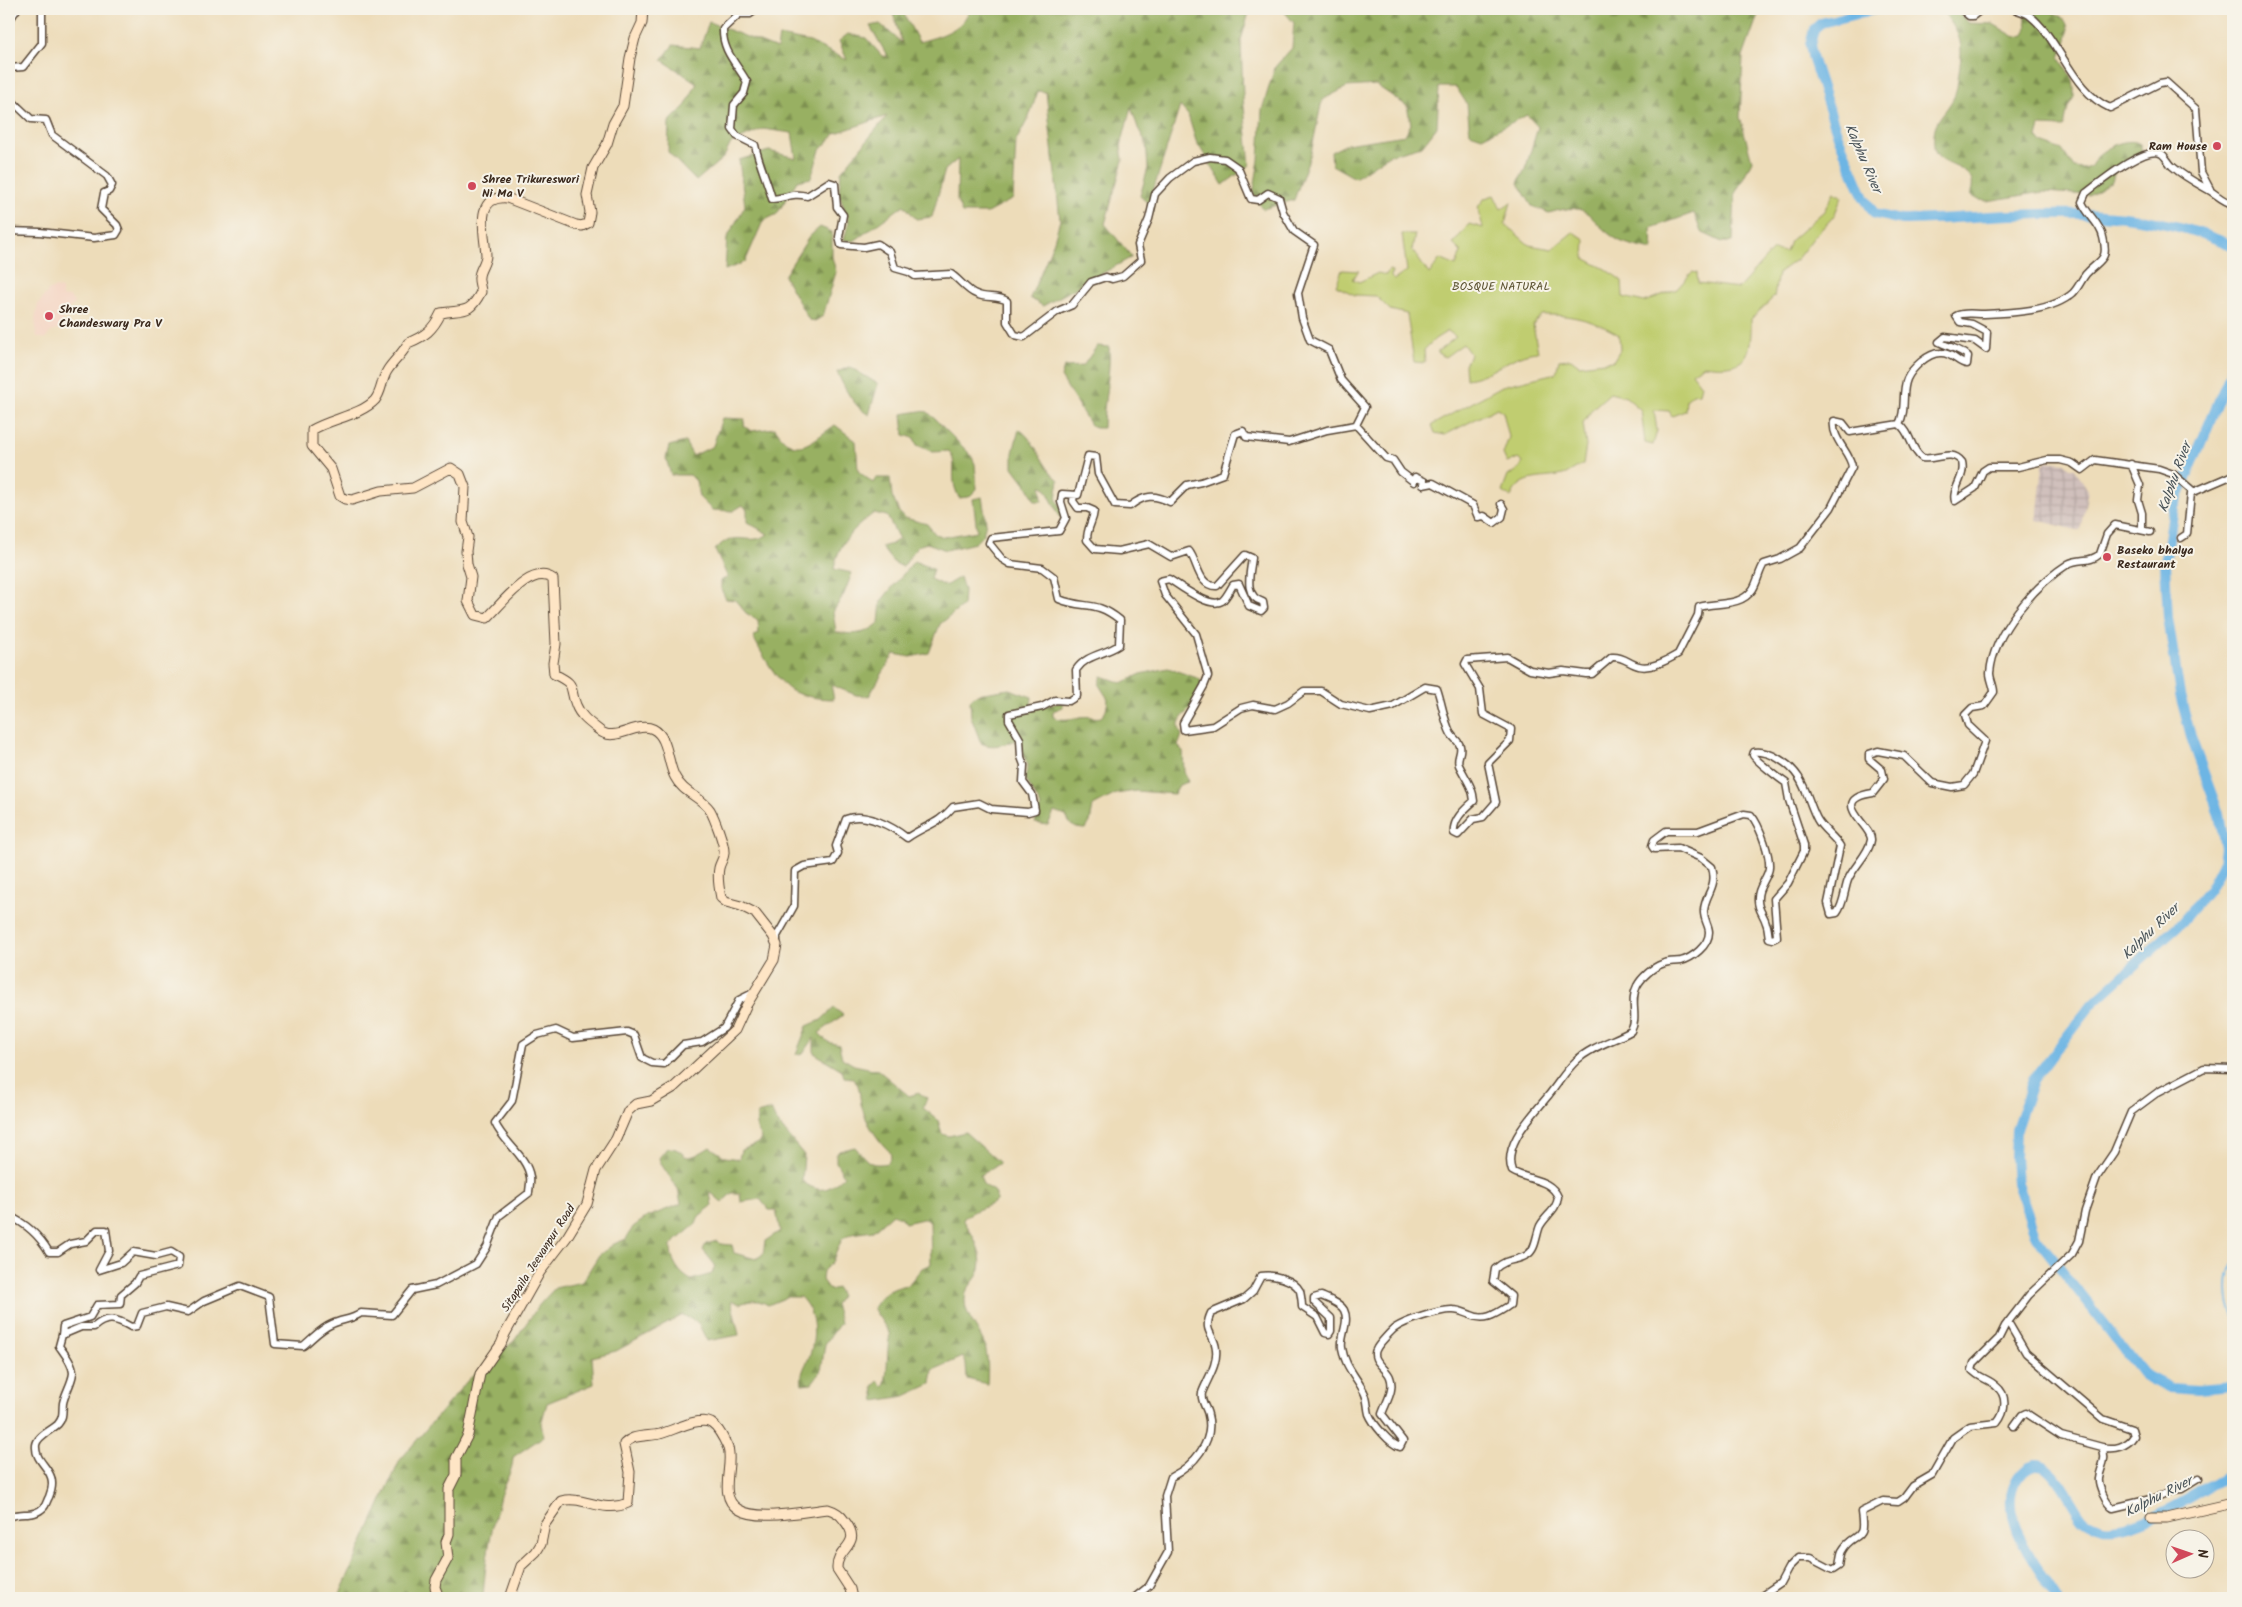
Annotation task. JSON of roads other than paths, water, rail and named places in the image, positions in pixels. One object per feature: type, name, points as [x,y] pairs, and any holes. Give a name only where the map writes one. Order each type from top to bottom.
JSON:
[{"type":"street","points":[[9,21],[16,9]]},
{"type":"street","points":[[9,68],[23,67],[42,43],[42,9]]},
{"type":"street","points":[[643,9],[642,23],[635,38],[630,58],[623,106],[613,124],[605,150],[593,168],[588,195],[590,212],[588,223],[582,226],[576,225],[507,198],[497,197],[489,202],[484,211],[486,257],[478,276],[481,292],[473,306],[461,312],[441,313],[434,327],[426,336],[408,343],[403,353],[383,376],[381,392],[374,401],[348,415],[327,421],[312,430],[311,440],[312,446],[331,469],[340,496],[344,499],[352,500],[381,491],[413,488],[451,468],[456,469],[465,487],[463,522],[468,537],[467,564],[472,577],[469,588],[470,607],[475,615],[487,618],[529,578],[538,575],[548,576],[553,579],[556,632],[553,663],[554,674],[568,681],[573,687],[576,706],[583,717],[600,732],[610,734],[646,727],[655,730],[663,740],[674,776],[688,793],[704,803],[713,815],[724,853],[718,875],[721,898],[726,902],[741,906],[755,913],[773,936],[776,945]]},
{"type":"street","points":[[757,9],[750,14],[739,14],[723,29],[723,41],[727,54],[747,82],[744,92],[734,105],[732,129],[737,136],[755,145],[762,170],[769,181],[772,199],[783,198],[795,192],[807,196],[829,182],[835,184],[837,207],[843,215],[839,237],[841,245],[850,248],[878,244],[890,252],[895,268],[915,276],[951,274],[973,293],[983,297],[1001,297],[1007,301],[1007,322],[1014,335],[1024,337],[1058,311],[1072,305],[1091,282],[1106,277],[1112,279],[1123,276],[1141,260],[1138,245],[1149,219],[1155,194],[1170,178],[1193,161],[1210,157],[1225,159],[1238,168],[1251,198],[1258,200],[1268,193],[1279,198],[1294,231],[1314,245],[1298,292],[1302,318],[1310,340],[1328,350],[1341,380],[1365,407],[1356,425]]},
{"type":"street","points":[[1961,9],[1969,16],[1982,9]]},
{"type":"street","points":[[2014,9],[2031,17],[2086,90],[2105,106],[2110,108],[2120,105],[2160,83],[2166,82],[2174,87],[2196,110],[2200,172],[2210,190]]},
{"type":"street","points":[[9,98],[31,119],[46,120],[52,135],[107,176],[112,185],[109,191],[104,193],[101,209],[117,225],[118,230],[116,235],[94,238],[40,232],[9,231]]},
{"type":"street","points":[[1899,424],[1904,412],[1907,379],[1922,361],[1934,354],[1946,353],[1967,364],[1968,356],[1939,342],[1941,339],[1945,337],[1975,341],[1986,349],[1987,332],[1972,324],[1960,322],[1956,316],[1963,314],[1992,314],[2048,306],[2072,294],[2086,274],[2102,260],[2105,253],[2101,229],[2085,210],[2082,202],[2086,193],[2116,171],[2150,152],[2160,153],[2185,177],[2210,190],[2222,201],[2233,204]]},
{"type":"street","points":[[1074,495],[1073,501],[1078,508],[1094,511],[1093,519],[1088,526],[1087,540],[1095,549],[1119,551],[1149,544],[1171,557],[1188,551],[1201,578],[1212,586],[1217,586],[1245,555],[1252,558],[1250,592],[1253,598],[1263,602],[1264,608],[1261,611],[1249,606],[1239,584],[1233,585],[1224,600],[1216,603],[1201,599],[1169,579],[1160,581],[1165,595],[1196,634],[1208,676],[1183,723],[1184,730],[1213,726],[1241,708],[1253,705],[1275,709],[1288,703],[1304,691],[1321,691],[1340,704],[1370,711],[1392,706],[1425,687],[1437,689],[1441,708],[1448,721],[1450,733],[1459,743],[1461,750],[1458,764],[1473,792],[1474,801],[1464,810],[1454,827],[1454,833],[1458,835],[1474,818],[1483,817],[1496,802],[1488,763],[1510,741],[1511,729],[1483,714],[1480,688],[1465,664],[1467,660],[1507,657],[1530,670],[1549,673],[1563,671],[1592,674],[1612,657],[1623,658],[1638,666],[1645,666],[1678,654],[1698,615],[1699,607],[1722,602],[1736,602],[1747,598],[1764,564],[1780,559],[1800,548],[1831,508],[1852,467],[1851,460],[1841,448],[1834,427],[1834,421],[1843,423],[1850,432],[1899,424],[1904,428],[1914,451],[1922,458],[1949,455],[1961,460],[1963,472],[1954,495],[1955,501],[1975,488],[1983,471],[1989,467],[2018,467],[2056,460],[2069,462],[2082,470],[2095,460],[2151,466],[2172,474],[2193,491]]},
{"type":"street","points":[[776,945],[777,936],[794,906],[794,871],[804,866],[833,862],[838,853],[836,846],[846,819],[852,817],[870,818],[874,822],[892,827],[907,838],[921,828],[943,819],[953,807],[980,803],[991,809],[1028,812],[1034,810],[1032,794],[1024,782],[1024,765],[1021,757],[1020,739],[1009,720],[1009,714],[1042,707],[1055,700],[1069,701],[1077,696],[1076,670],[1090,656],[1107,653],[1119,645],[1120,620],[1105,609],[1090,604],[1072,605],[1059,599],[1054,577],[1042,568],[1010,564],[989,543],[991,538],[1059,531],[1066,518],[1061,502],[1062,494],[1078,495],[1088,456],[1096,457],[1098,474],[1115,505],[1130,506],[1141,498],[1156,496],[1170,502],[1187,485],[1223,474],[1235,434],[1243,431],[1246,437],[1289,442],[1328,430],[1356,425]]},
{"type":"street","points":[[1356,425],[1386,458],[1394,460],[1401,472],[1414,482],[1415,477],[1419,478],[1419,481],[1424,482],[1423,485],[1433,483],[1466,500],[1476,510],[1478,517],[1484,516],[1494,522],[1502,517],[1504,509],[1500,504]]},
{"type":"street","points":[[2131,464],[2140,485],[2138,500],[2142,513],[2142,530]]},
{"type":"street","points":[[2193,491],[2233,475]]},
{"type":"street","points":[[2181,538],[2187,534],[2189,506],[2193,491]]},
{"type":"street","points":[[1134,1598],[1149,1586],[1168,1552],[1165,1496],[1171,1477],[1183,1471],[1194,1461],[1204,1447],[1209,1431],[1208,1416],[1202,1394],[1210,1378],[1216,1357],[1216,1347],[1209,1334],[1207,1322],[1211,1313],[1218,1308],[1244,1299],[1253,1291],[1261,1276],[1269,1274],[1292,1282],[1299,1290],[1302,1307],[1316,1317],[1325,1333],[1329,1334],[1331,1331],[1331,1318],[1314,1302],[1314,1298],[1321,1296],[1342,1307],[1345,1312],[1345,1320],[1341,1342],[1348,1368],[1365,1393],[1370,1416],[1375,1425],[1392,1445],[1400,1447],[1403,1441],[1382,1414],[1390,1397],[1391,1380],[1390,1375],[1378,1362],[1375,1355],[1377,1348],[1393,1329],[1403,1323],[1451,1309],[1476,1318],[1485,1318],[1510,1305],[1511,1296],[1493,1281],[1495,1269],[1505,1260],[1527,1256],[1532,1251],[1539,1229],[1545,1217],[1557,1204],[1558,1196],[1551,1186],[1520,1177],[1512,1171],[1510,1158],[1518,1135],[1528,1118],[1578,1060],[1601,1045],[1631,1031],[1635,1020],[1634,1003],[1636,987],[1648,973],[1663,963],[1681,961],[1694,955],[1703,946],[1708,936],[1704,910],[1713,884],[1712,867],[1701,858],[1678,848],[1654,849],[1652,846],[1654,840],[1666,831],[1698,831],[1744,814],[1751,814],[1757,822],[1769,857],[1769,871],[1759,891],[1758,900],[1769,938],[1773,939],[1776,937],[1774,899],[1788,883],[1804,851],[1804,845],[1789,800],[1786,783],[1764,764],[1753,758],[1754,752],[1758,751],[1770,754],[1792,767],[1808,792],[1817,820],[1840,846],[1828,903],[1830,914],[1837,913],[1848,879],[1871,841],[1870,833],[1856,816],[1853,802],[1859,796],[1873,793],[1884,779],[1882,770],[1870,762],[1869,754],[1878,752],[1904,756],[1932,783],[1952,787],[1964,785],[1973,774],[1985,741],[1968,725],[1966,715],[1972,708],[1984,706],[1994,692],[1990,674],[1994,658],[2000,639],[2017,611],[2069,564],[2095,558],[2104,548],[2107,534],[2115,525],[2150,532]]},
{"type":"street","name":"Sitapaila Jeevanpur Road","points":[[439,1598],[435,1587],[436,1580],[448,1558],[446,1542],[449,1534],[449,1489],[456,1475],[456,1458],[468,1435],[480,1374],[501,1344],[540,1272],[567,1237],[587,1204],[596,1170],[616,1139],[628,1111],[636,1104],[651,1101],[673,1088],[684,1075],[702,1062],[735,1030],[774,960],[776,945]]},
{"type":"street","points":[[62,1335],[81,1327],[94,1327],[102,1319],[109,1318],[120,1320],[131,1327],[137,1326],[142,1313],[166,1307],[188,1312],[204,1301],[240,1286],[269,1297],[275,1344],[303,1346],[317,1332],[332,1324],[355,1318],[361,1312],[392,1315],[412,1290],[436,1285],[476,1264],[487,1247],[499,1216],[529,1193],[530,1176],[520,1156],[500,1136],[495,1122],[512,1101],[523,1044],[537,1035],[556,1030],[574,1038],[627,1032],[634,1035],[642,1058],[652,1063],[664,1064],[683,1045],[702,1042],[724,1028],[739,1000],[756,991]]},
{"type":"street","points":[[1758,1598],[1780,1584],[1788,1568],[1798,1558],[1810,1558],[1834,1570],[1839,1566],[1842,1551],[1860,1535],[1864,1527],[1861,1512],[1883,1501],[1898,1502],[1904,1498],[1913,1486],[1932,1476],[1953,1438],[1970,1426],[1997,1423],[2005,1409],[2003,1394],[1998,1386],[1978,1376],[1972,1370],[1974,1363],[1999,1338],[2008,1322],[2029,1295],[2068,1258],[2079,1241],[2085,1211],[2097,1177],[2114,1152],[2131,1112],[2158,1092],[2204,1068],[2233,1069]]},
{"type":"street","points":[[9,1216],[20,1221],[40,1237],[49,1252],[58,1252],[70,1244],[86,1241],[97,1230],[106,1230],[109,1251],[99,1270],[122,1262],[134,1252],[156,1256],[171,1252],[178,1257],[178,1266],[139,1276],[135,1283],[121,1295],[120,1304],[108,1303],[97,1305],[90,1317],[64,1326],[59,1346],[73,1373],[63,1404],[63,1417],[58,1425],[37,1441],[36,1446],[38,1456],[50,1474],[53,1487],[44,1507],[34,1515],[14,1514],[9,1517]]},
{"type":"street","points":[[2008,1322],[2026,1354],[2103,1419],[2113,1424],[2126,1426],[2134,1433],[2133,1439],[2126,1444],[2108,1449],[2061,1436],[2026,1413],[2022,1415],[2014,1426]]},
{"type":"street","points":[[510,1598],[521,1566],[536,1552],[541,1544],[544,1524],[561,1501],[574,1498],[599,1506],[628,1503],[630,1472],[624,1444],[634,1438],[660,1434],[703,1421],[710,1422],[719,1431],[729,1450],[726,1484],[733,1504],[738,1510],[752,1514],[777,1514],[828,1509],[834,1510],[844,1520],[852,1536],[850,1544],[840,1555],[837,1569],[850,1589],[852,1598]]},
{"type":"street","points":[[2102,1447],[2106,1461],[2099,1479],[2106,1499],[2113,1508],[2155,1498],[2173,1490],[2182,1489],[2198,1479]]},
{"type":"street","points":[[2151,1518],[2167,1518],[2233,1503]]},
{"type":"waterway","name":"Kalphu River","points":[[1878,9],[1821,23],[1814,29],[1810,45],[1813,60],[1838,136],[1864,198],[1875,214],[1901,220],[2027,214],[2110,216],[2151,221],[2192,231],[2233,246]]},
{"type":"waterway","name":"Kalphu River","points":[[2233,367],[2174,507],[2165,564],[2168,618],[2180,695],[2192,740],[2219,814],[2225,848],[2223,863],[2209,890],[2182,922],[2092,1004],[2033,1080],[2016,1129],[2015,1157],[2017,1183],[2036,1237],[2143,1374],[2170,1388],[2198,1390],[2233,1387]]},
{"type":"waterway","points":[[2233,1263],[2227,1283],[2229,1304],[2233,1317]]},
{"type":"waterway","points":[[2233,1365],[2233,1373]]},
{"type":"waterway","name":"Kalphu River","points":[[2057,1598],[2021,1541],[2011,1508],[2012,1493],[2018,1478],[2029,1467],[2039,1465],[2049,1470],[2058,1480],[2079,1515],[2085,1521],[2102,1529],[2117,1529],[2151,1518],[2233,1472]]},
{"type":"place","name":"Ram House","points":[[2217,146]]},
{"type":"place","name":"Shree Trikureswori Ni Ma V","points":[[472,186]]},
{"type":"place","name":"Shree Chandeswary Pra V","points":[[49,316]]},
{"type":"place","name":"Baseko bhalya Restaurant","points":[[2107,557]]},
{"type":"park label","name":"BOSQUE NATURAL","points":[[1501,286]]}]
